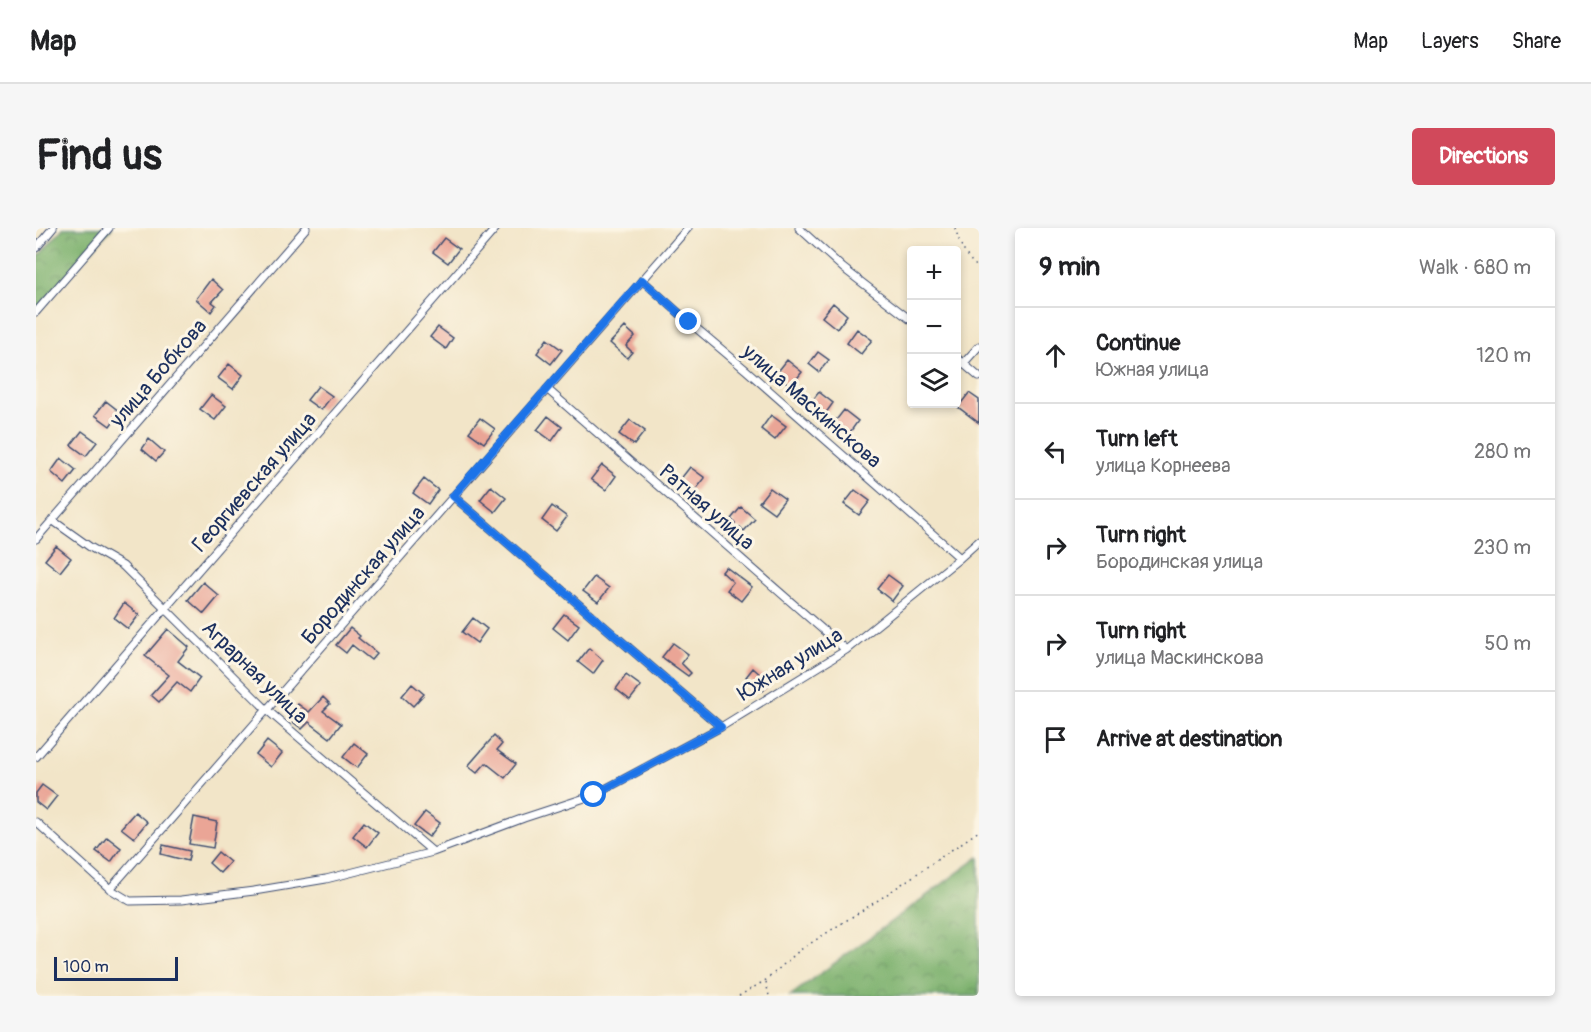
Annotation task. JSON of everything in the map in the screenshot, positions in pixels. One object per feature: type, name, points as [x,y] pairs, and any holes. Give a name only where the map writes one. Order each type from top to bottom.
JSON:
[{"type":"street","points":[[36,248],[53,228]]},
{"type":"street","points":[[36,312],[109,228]]},
{"type":"street","name":"улица Бобкова","points":[[36,539],[306,228]]},
{"type":"street","name":"Георгиевская улица","points":[[36,757],[496,228]]},
{"type":"street","name":"Бородинская улица","points":[[110,889],[688,228]]},
{"type":"street","points":[[799,228],[843,268],[907,317]]},
{"type":"street","name":"улица Маскинскова","points":[[642,280],[960,558]]},
{"type":"street","points":[[961,360],[979,346]]},
{"type":"street","points":[[961,362],[979,377]]},
{"type":"street","name":"Ратная улица","points":[[547,389],[846,650]]},
{"type":"street","points":[[453,496],[721,727]]},
{"type":"street","name":"Аграрная улица","points":[[52,520],[90,547],[123,566],[267,710],[434,852]]},
{"type":"street","name":"Южная улица","points":[[36,822],[110,889],[130,901],[181,900],[254,891],[326,879],[434,852],[524,818],[594,795],[721,727],[846,650],[979,541]]},
{"type":"path","points":[[955,228],[965,253],[979,268]]},
{"type":"path","points":[[739,996],[766,980],[800,950],[880,899],[979,831]]},
{"type":"path","points":[[766,980],[769,996]]},
{"type":"green space","points":[[63,228],[112,228],[36,311],[36,259]]},
{"type":"green space","points":[[979,857],[979,996],[790,996]]},
{"type":"building","points":[[444,238],[459,249],[448,263],[433,252]]},
{"type":"building","points":[[211,279],[223,290],[212,302],[216,305],[211,312],[196,299]]},
{"type":"building","points":[[833,303],[847,315],[837,329],[822,317]]},
{"type":"building","points":[[438,327],[453,338],[446,349],[430,337]]},
{"type":"building","points":[[625,327],[635,336],[626,346],[632,352],[627,358],[610,343]]},
{"type":"building","points":[[857,329],[872,340],[861,354],[847,343]]},
{"type":"building","points":[[547,339],[562,350],[551,364],[537,353]]},
{"type":"building","points":[[818,352],[829,360],[819,372],[809,364]]},
{"type":"building","points":[[787,360],[802,372],[791,386],[776,374]]},
{"type":"building","points":[[229,364],[243,375],[233,389],[218,378]]},
{"type":"building","points":[[318,386],[332,396],[321,410],[307,400]]},
{"type":"building","points":[[819,392],[833,403],[823,417],[808,406]]},
{"type":"building","points":[[969,393],[979,400],[979,423],[959,408]]},
{"type":"building","points":[[211,395],[226,406],[215,420],[200,409]]},
{"type":"building","points":[[106,401],[120,412],[110,426],[95,415]]},
{"type":"building","points":[[844,410],[858,421],[848,435],[833,424]]},
{"type":"building","points":[[771,415],[786,426],[775,440],[761,429]]},
{"type":"building","points":[[548,416],[562,427],[552,441],[537,430]]},
{"type":"building","points":[[480,418],[495,429],[484,443],[469,432]]},
{"type":"building","points":[[630,420],[645,431],[634,445],[619,434]]},
{"type":"building","points":[[82,431],[97,442],[86,456],[71,445]]},
{"type":"building","points":[[149,439],[164,452],[156,461],[142,449]]},
{"type":"building","points":[[61,458],[76,470],[65,484],[51,472]]},
{"type":"building","points":[[602,465],[616,476],[606,490],[591,479]]},
{"type":"building","points":[[690,467],[705,478],[694,492],[679,481]]},
{"type":"building","points":[[424,479],[438,490],[428,504],[413,493]]},
{"type":"building","points":[[491,486],[506,498],[495,512],[480,500]]},
{"type":"building","points":[[770,488],[785,499],[774,513],[759,502]]},
{"type":"building","points":[[855,490],[870,501],[859,515],[844,504]]},
{"type":"building","points":[[552,506],[567,517],[556,531],[542,520]]},
{"type":"building","points":[[741,507],[755,519],[744,531],[740,527],[731,538],[727,534],[735,523],[731,519]]},
{"type":"building","points":[[56,546],[71,558],[60,572],[45,560]]},
{"type":"building","points":[[726,567],[752,587],[741,601],[727,590],[733,582],[722,572]]},
{"type":"building","points":[[888,575],[903,586],[892,601],[877,589]]},
{"type":"building","points":[[594,577],[609,588],[598,602],[583,591]]},
{"type":"building","points":[[203,582],[219,596],[204,614],[188,600]]},
{"type":"building","points":[[124,603],[139,615],[128,629],[114,618]]},
{"type":"building","points":[[564,614],[579,625],[568,640],[553,628]]},
{"type":"building","points":[[473,618],[487,629],[477,643],[462,632]]},
{"type":"building","points":[[350,628],[360,636],[358,638],[377,653],[371,660],[352,645],[346,653],[336,645]]},
{"type":"building","points":[[168,629],[189,647],[178,661],[200,678],[190,692],[177,682],[159,702],[151,695],[169,675],[145,656]]},
{"type":"building","points":[[673,643],[688,654],[681,663],[691,673],[688,676],[662,657]]},
{"type":"building","points":[[589,648],[603,660],[593,674],[578,662]]},
{"type":"building","points":[[753,668],[770,683],[763,691],[746,677]]},
{"type":"building","points":[[626,675],[641,686],[630,700],[616,689]]},
{"type":"building","points":[[412,684],[424,694],[413,706],[402,696]]},
{"type":"building","points":[[323,697],[330,704],[323,711],[341,724],[330,738],[309,722],[302,729],[288,718],[298,704],[309,712]]},
{"type":"building","points":[[494,736],[502,744],[497,750],[516,764],[505,778],[486,763],[477,773],[468,766]]},
{"type":"building","points":[[267,741],[282,753],[271,767],[256,755]]},
{"type":"building","points":[[354,743],[368,754],[357,768],[343,757]]},
{"type":"building","points":[[42,785],[57,796],[46,810],[36,802],[36,793]]},
{"type":"building","points":[[135,812],[147,822],[134,838],[121,828]]},
{"type":"building","points":[[425,812],[440,823],[429,837],[414,826]]},
{"type":"building","points":[[194,817],[217,822],[213,848],[189,844]]},
{"type":"building","points":[[364,822],[378,833],[367,847],[353,836]]},
{"type":"building","points":[[107,837],[121,848],[111,862],[96,851]]},
{"type":"building","points":[[163,845],[190,851],[188,861],[161,854]]},
{"type":"building","points":[[218,852],[230,862],[220,873],[209,863]]},
{"type":"route","points":[[594,795],[721,727],[453,496],[642,280],[689,322]]}]
